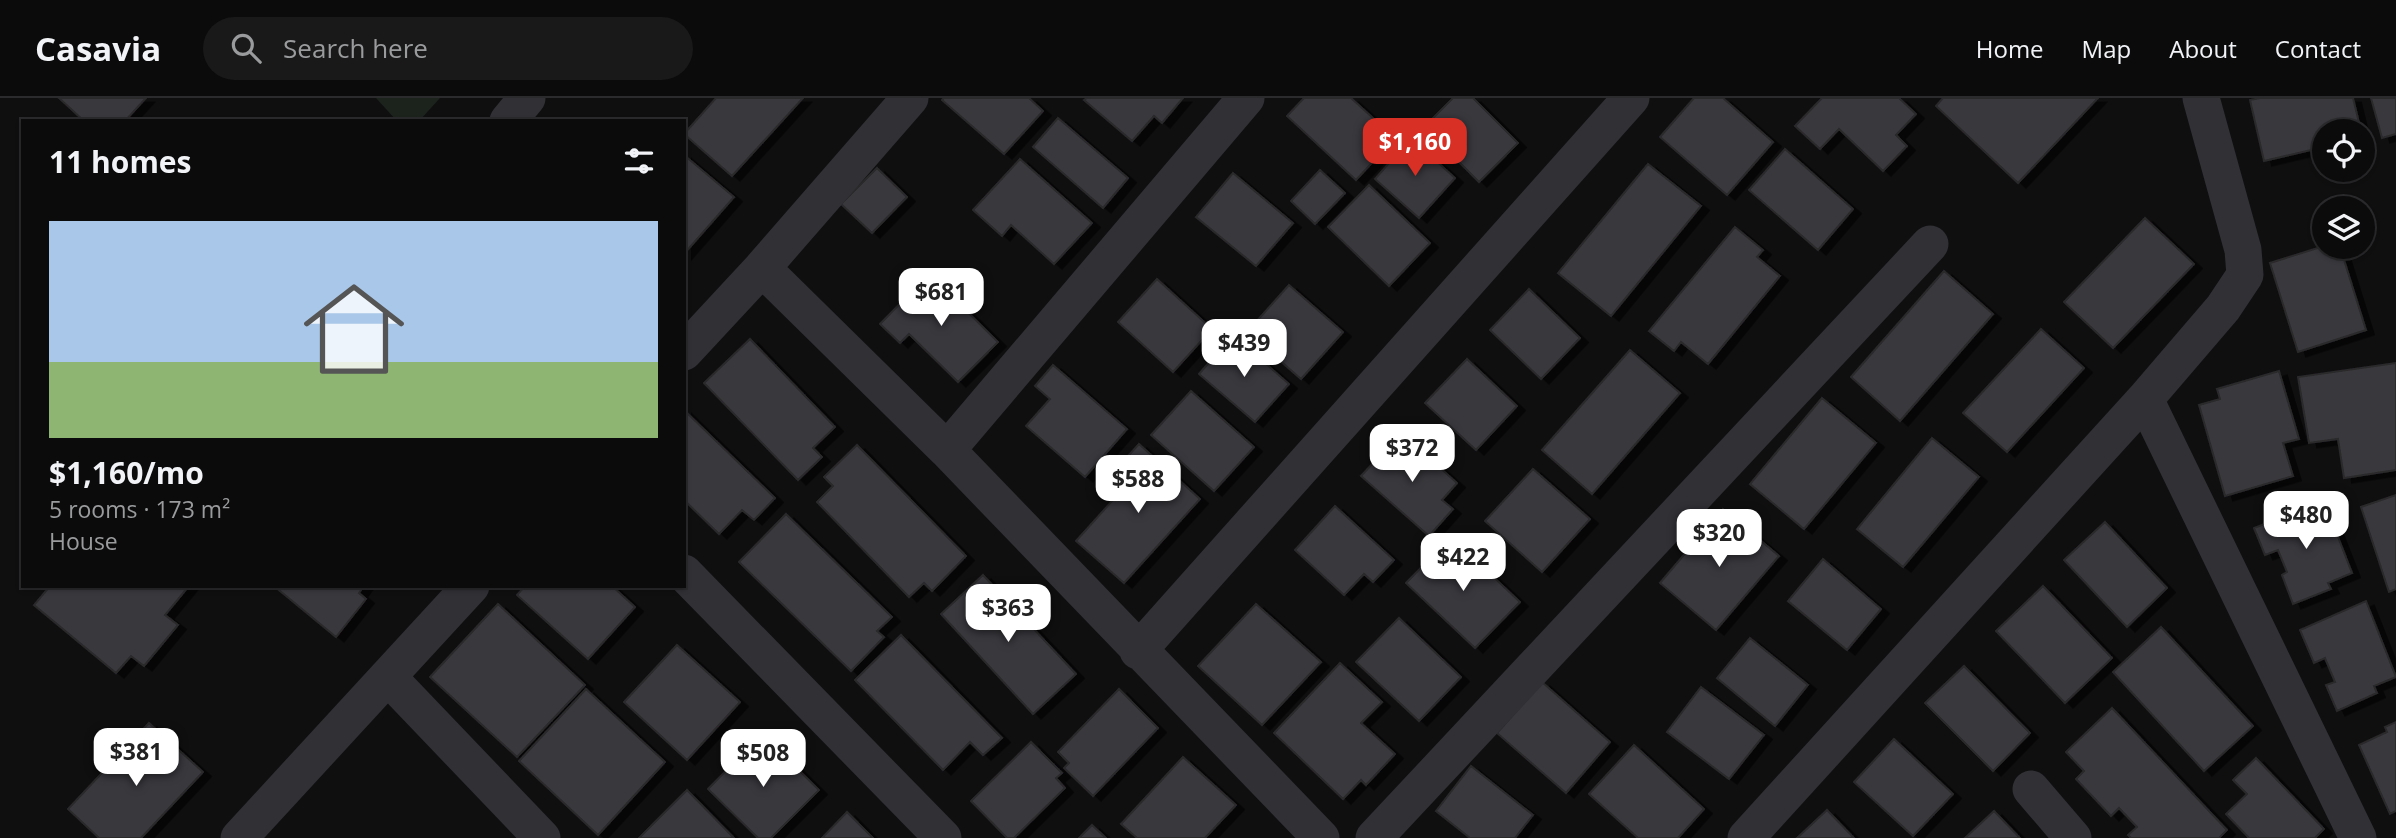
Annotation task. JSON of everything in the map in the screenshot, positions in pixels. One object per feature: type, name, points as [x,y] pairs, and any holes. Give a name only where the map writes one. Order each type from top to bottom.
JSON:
[{"type":"street","points":[[510,119],[527,98]]},
{"type":"street","points":[[686,350],[762,268],[910,98]]},
{"type":"street","points":[[947,450],[1246,98]]},
{"type":"street","points":[[1138,651],[1631,98]]},
{"type":"street","points":[[1746,838],[2145,399],[2223,308],[2245,275],[2243,250],[2201,98]]},
{"type":"street","points":[[1374,838],[1930,244]]},
{"type":"street","points":[[762,268],[947,450],[1321,838]]},
{"type":"street","points":[[2145,399],[2358,838]]},
{"type":"street","points":[[686,575],[943,838]]},
{"type":"street","points":[[239,838],[469,588]]},
{"type":"street","points":[[389,678],[542,838]]},
{"type":"street","points":[[2031,789],[2073,838]]},
{"type":"shaded area","points":[[376,98],[440,98],[421,119],[395,119]]},
{"type":"building","points":[[59,98],[146,98],[127,119],[82,119]]},
{"type":"building","points":[[716,98],[803,98],[732,176],[686,136],[686,132]]},
{"type":"building","points":[[1029,98],[1043,111],[1004,154],[942,100]]},
{"type":"building","points":[[1183,98],[1162,123],[1154,116],[1132,141],[1084,100]]},
{"type":"building","points":[[1304,98],[1351,98],[1395,138],[1356,180],[1287,116]]},
{"type":"building","points":[[1453,98],[1473,98],[1518,143],[1479,182],[1424,127]]},
{"type":"building","points":[[1694,98],[1723,98],[1773,142],[1727,195],[1660,137]]},
{"type":"building","points":[[1822,98],[1899,98],[1916,114],[1896,135],[1907,146],[1883,171],[1839,129],[1820,149],[1795,126]]},
{"type":"building","points":[[1943,98],[2098,98],[2018,183],[1936,106]]},
{"type":"building","points":[[2353,98],[2358,119],[2312,119],[2312,150],[2264,161],[2250,100]]},
{"type":"building","points":[[2371,98],[2396,98],[2396,134],[2382,138]]},
{"type":"building","points":[[1058,118],[1128,178],[1103,208],[1033,147]]},
{"type":"building","points":[[1411,138],[1455,178],[1419,218],[1375,179]]},
{"type":"building","points":[[1785,149],[1853,209],[1818,250],[1749,190]]},
{"type":"building","points":[[686,157],[734,197],[686,252]]},
{"type":"building","points":[[1020,159],[1092,223],[1054,264],[1011,225],[1002,236],[973,210]]},
{"type":"building","points":[[1648,164],[1701,206],[1611,316],[1558,273]]},
{"type":"building","points":[[877,168],[907,197],[872,233],[841,204]]},
{"type":"building","points":[[1320,170],[1345,193],[1315,224],[1291,201]]},
{"type":"building","points":[[1233,173],[1293,223],[1256,266],[1196,217]]},
{"type":"building","points":[[1369,185],[1430,243],[1389,286],[1328,227]]},
{"type":"building","points":[[2145,218],[2194,264],[2113,348],[2064,302]]},
{"type":"building","points":[[1735,227],[1763,250],[1757,257],[1780,276],[1708,364],[1681,342],[1674,351],[1649,331]]},
{"type":"building","points":[[2312,250],[2312,259],[2344,259],[2366,330],[2298,352],[2270,263]]},
{"type":"building","points":[[1944,271],[1993,314],[1900,421],[1851,377]]},
{"type":"building","points":[[929,274],[998,342],[958,382],[909,334],[900,343],[880,324]]},
{"type":"building","points":[[1157,279],[1212,329],[1173,372],[1118,322]]},
{"type":"building","points":[[1289,285],[1343,332],[1301,379],[1247,332]]},
{"type":"building","points":[[1529,289],[1580,338],[1541,379],[1490,330]]},
{"type":"building","points":[[2041,329],[2084,368],[2007,452],[1963,413]]},
{"type":"building","points":[[1233,335],[1289,384],[1255,422],[1199,374]]},
{"type":"building","points":[[750,339],[835,427],[813,448],[822,457],[798,480],[704,383]]},
{"type":"building","points":[[1630,350],[1680,393],[1592,494],[1542,450]]},
{"type":"building","points":[[1467,359],[1517,406],[1476,450],[1425,403]]},
{"type":"building","points":[[2396,363],[2396,470],[2344,478],[2338,439],[2309,443],[2298,377]]},
{"type":"building","points":[[1053,365],[1127,429],[1085,477],[1026,426],[1050,399],[1035,386]]},
{"type":"building","points":[[2279,371],[2299,439],[2283,443],[2293,476],[2225,496],[2199,405],[2220,399],[2217,389]]},
{"type":"building","points":[[1191,391],[1254,447],[1214,491],[1151,435]]},
{"type":"building","points":[[1822,398],[1876,443],[1804,529],[1750,484]]},
{"type":"building","points":[[686,412],[775,498],[754,520],[742,510],[719,534],[686,502]]},
{"type":"building","points":[[1401,433],[1457,483],[1442,500],[1453,509],[1429,536],[1361,476]]},
{"type":"building","points":[[1932,438],[1979,477],[1903,567],[1857,529]]},
{"type":"building","points":[[1139,444],[1200,499],[1124,583],[1076,541],[1131,480],[1118,467]]},
{"type":"building","points":[[857,445],[966,556],[932,591],[924,583],[909,597],[817,502],[833,486],[824,477]]},
{"type":"building","points":[[1533,469],[1590,519],[1542,572],[1485,521]]},
{"type":"building","points":[[2396,495],[2396,589],[2389,592],[2361,507]]},
{"type":"building","points":[[2324,501],[2352,573],[2328,583],[2331,589],[2293,604],[2282,575],[2287,572],[2278,550],[2265,555],[2254,528]]},
{"type":"building","points":[[1335,506],[1394,560],[1373,582],[1364,574],[1344,595],[1295,550]]},
{"type":"building","points":[[1723,509],[1779,556],[1716,630],[1660,583]]},
{"type":"building","points":[[786,514],[892,617],[877,631],[884,637],[851,671],[739,562]]},
{"type":"building","points":[[2105,522],[2167,588],[2127,627],[2064,560]]},
{"type":"building","points":[[1451,537],[1520,602],[1475,648],[1406,583]]},
{"type":"building","points":[[1823,559],[1881,609],[1847,650],[1788,601]]},
{"type":"building","points":[[983,575],[1076,674],[1033,714],[941,614]]},
{"type":"building","points":[[2043,586],[2112,658],[2065,703],[1996,631]]},
{"type":"building","points":[[48,588],[187,588],[165,615],[178,625],[144,666],[131,656],[116,673],[34,605]]},
{"type":"building","points":[[276,588],[363,588],[359,593],[366,599],[336,637]]},
{"type":"building","points":[[523,588],[614,588],[635,607],[588,659],[517,595]]},
{"type":"building","points":[[2366,601],[2396,677],[2374,686],[2377,693],[2337,711],[2326,685],[2335,682],[2325,658],[2314,663],[2300,630]]},
{"type":"building","points":[[498,604],[585,685],[517,757],[430,677]]},
{"type":"building","points":[[1256,604],[1321,662],[1262,725],[1198,666]]},
{"type":"building","points":[[1399,618],[1461,677],[1419,721],[1356,662]]},
{"type":"building","points":[[2161,627],[2253,726],[2204,771],[2113,672]]},
{"type":"building","points":[[901,635],[1002,738],[983,755],[970,742],[943,770],[855,680]]},
{"type":"building","points":[[1750,638],[1808,685],[1775,726],[1717,678]]},
{"type":"building","points":[[677,645],[740,702],[687,760],[624,702]]},
{"type":"building","points":[[1340,663],[1382,702],[1361,723],[1395,754],[1366,785],[1361,780],[1343,799],[1274,733]]},
{"type":"building","points":[[1964,666],[2030,733],[1993,771],[1925,703]]},
{"type":"building","points":[[1542,682],[1610,742],[1566,793],[1497,733]]},
{"type":"building","points":[[1701,687],[1764,735],[1729,779],[1667,732]]},
{"type":"building","points":[[586,689],[665,762],[598,835],[519,761]]},
{"type":"building","points":[[1119,689],[1158,728],[1093,796],[1064,768],[1069,763],[1058,752]]},
{"type":"building","points":[[2112,708],[2227,830],[2219,838],[2131,838],[2128,835],[2137,827],[2119,808],[2111,816],[2076,779],[2084,771],[2066,752]]},
{"type":"building","points":[[2396,722],[2396,811],[2390,814],[2359,745],[2387,732],[2385,727]]},
{"type":"building","points":[[149,723],[203,772],[141,838],[99,838],[68,809]]},
{"type":"building","points":[[762,734],[819,790],[771,838],[758,838],[708,789]]},
{"type":"building","points":[[1894,739],[1953,794],[1913,836],[1854,782]]},
{"type":"building","points":[[1031,742],[1062,773],[1056,778],[1065,788],[1014,838],[1007,838],[971,801]]},
{"type":"building","points":[[1634,745],[1704,809],[1678,838],[1638,838],[1589,794]]},
{"type":"building","points":[[1183,757],[1236,805],[1205,838],[1137,838],[1121,824]]},
{"type":"building","points":[[2256,758],[2324,829],[2315,838],[2249,838],[2226,814],[2247,794],[2233,780]]},
{"type":"building","points":[[1471,766],[1533,815],[1515,838],[1470,838],[1436,811]]},
{"type":"building","points":[[687,790],[734,838],[639,838]]},
{"type":"building","points":[[1827,810],[1854,838],[1797,838]]},
{"type":"building","points":[[1994,811],[2020,838],[1965,838]]},
{"type":"building","points":[[847,812],[873,838],[822,838]]},
{"type":"building","points":[[1092,825],[1106,838],[1079,838]]}]
